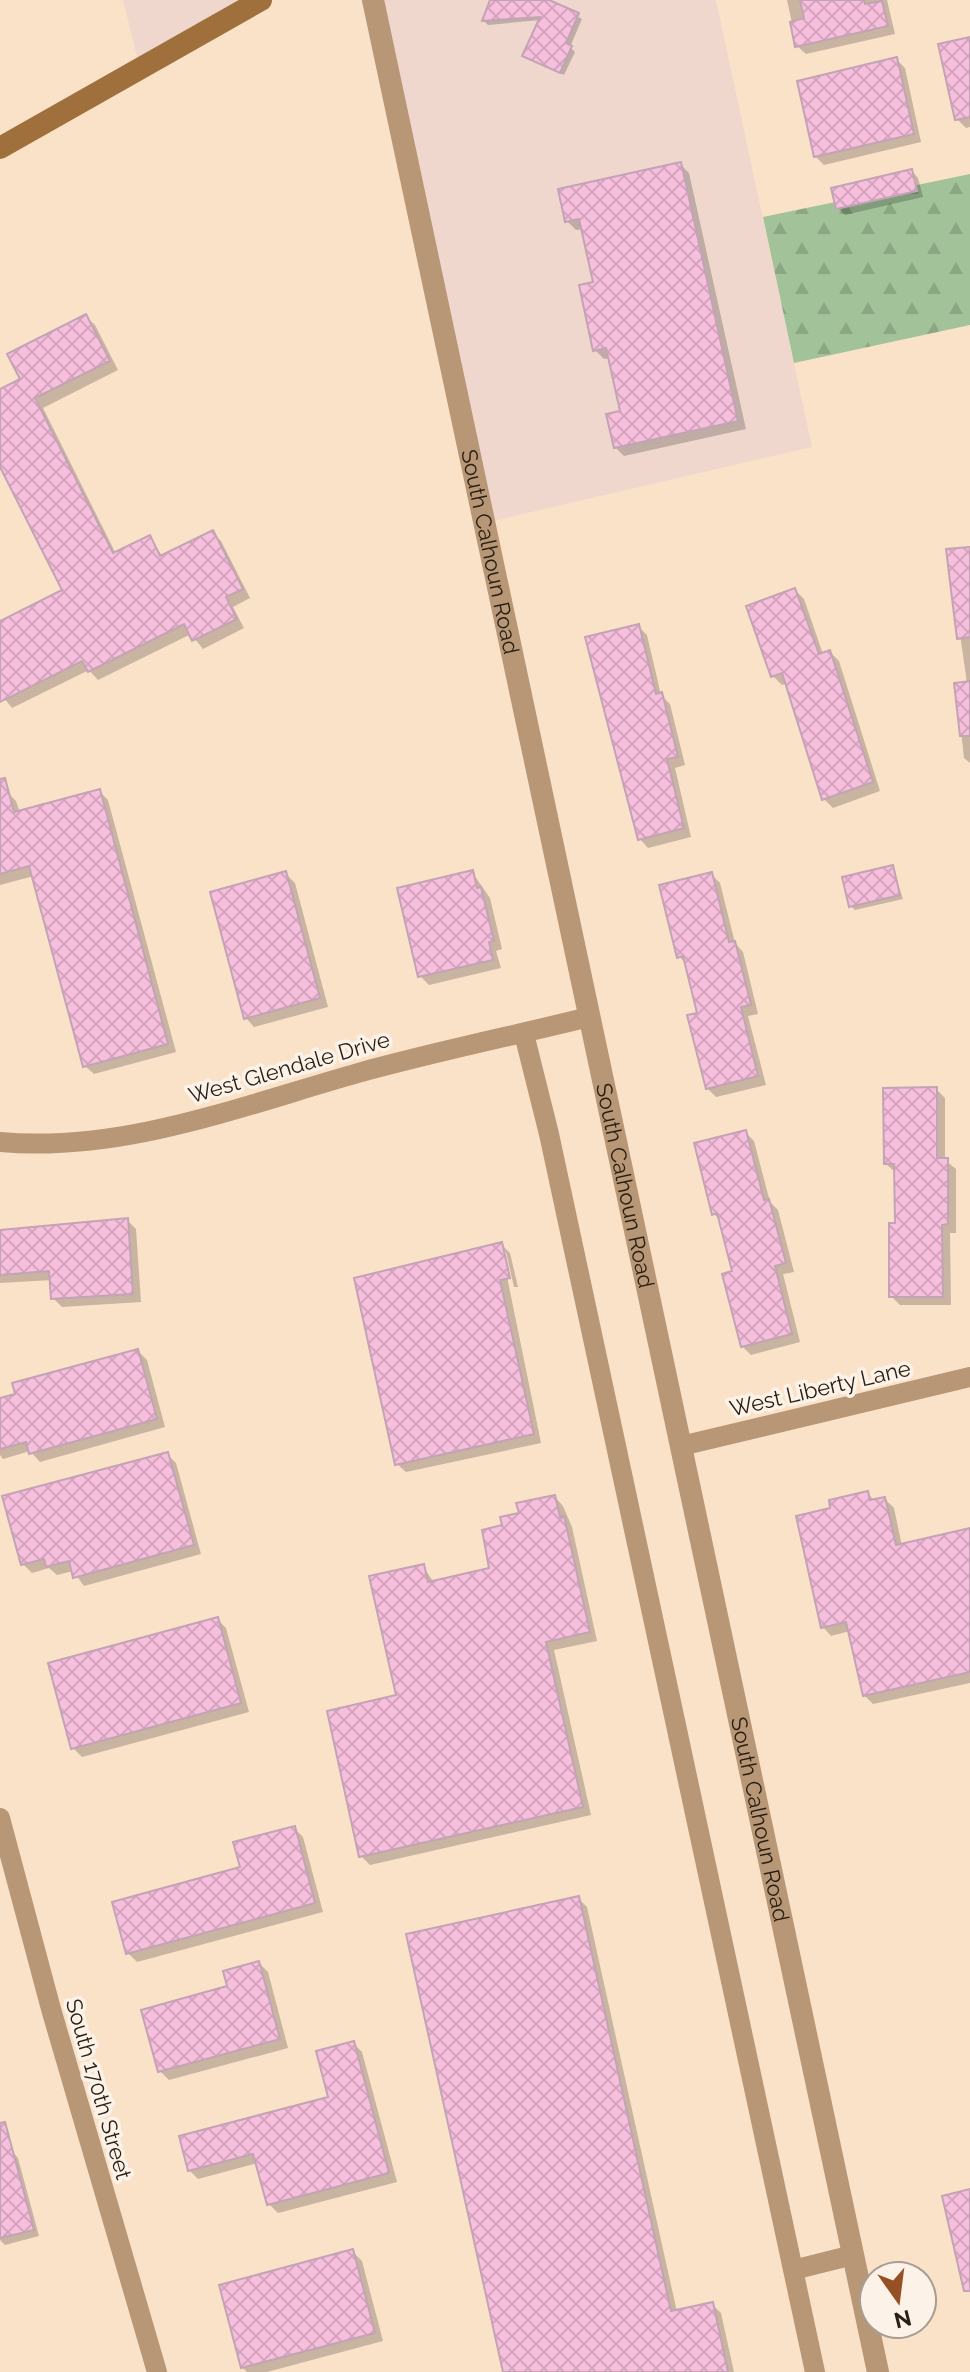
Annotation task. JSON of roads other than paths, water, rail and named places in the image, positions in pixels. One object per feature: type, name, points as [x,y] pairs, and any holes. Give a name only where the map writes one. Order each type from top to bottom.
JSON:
[{"type":"main road","points":[[0,148],[261,0]]},
{"type":"street","name":"South Calhoun Road","points":[[373,0],[878,2372]]},
{"type":"street","name":"West Glendale Drive","points":[[0,1142],[45,1146],[99,1141],[158,1129],[411,1058],[589,1017]]},
{"type":"street","points":[[524,1034],[549,1134],[815,2372]]},
{"type":"street","name":"West Liberty Lane","points":[[681,1446],[970,1377]]},
{"type":"street","name":"South 170th Street","points":[[0,1818],[51,2009],[157,2372]]},
{"type":"street","points":[[793,2270],[853,2255]]}]
